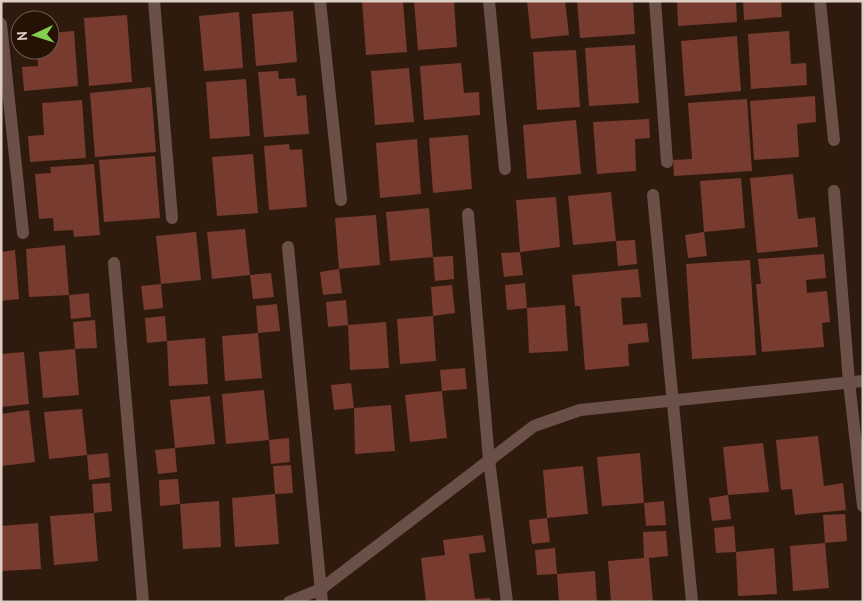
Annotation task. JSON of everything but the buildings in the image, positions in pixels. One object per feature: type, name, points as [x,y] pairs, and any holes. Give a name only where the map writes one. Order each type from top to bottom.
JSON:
[{"type":"street","points":[[154,1],[172,218]]},
{"type":"street","points":[[320,1],[341,200]]},
{"type":"street","points":[[489,1],[505,169]]},
{"type":"street","points":[[655,1],[667,162]]},
{"type":"street","points":[[820,1],[834,140]]},
{"type":"street","points":[[1,24],[23,233]]},
{"type":"street","points":[[834,191],[849,382],[863,506]]},
{"type":"street","points":[[653,195],[692,602]]},
{"type":"street","points":[[468,214],[489,460],[507,602]]},
{"type":"street","points":[[288,247],[322,602]]},
{"type":"street","points":[[114,263],[144,602]]},
{"type":"street","points":[[289,602],[321,588],[534,426],[580,410],[863,381]]}]
